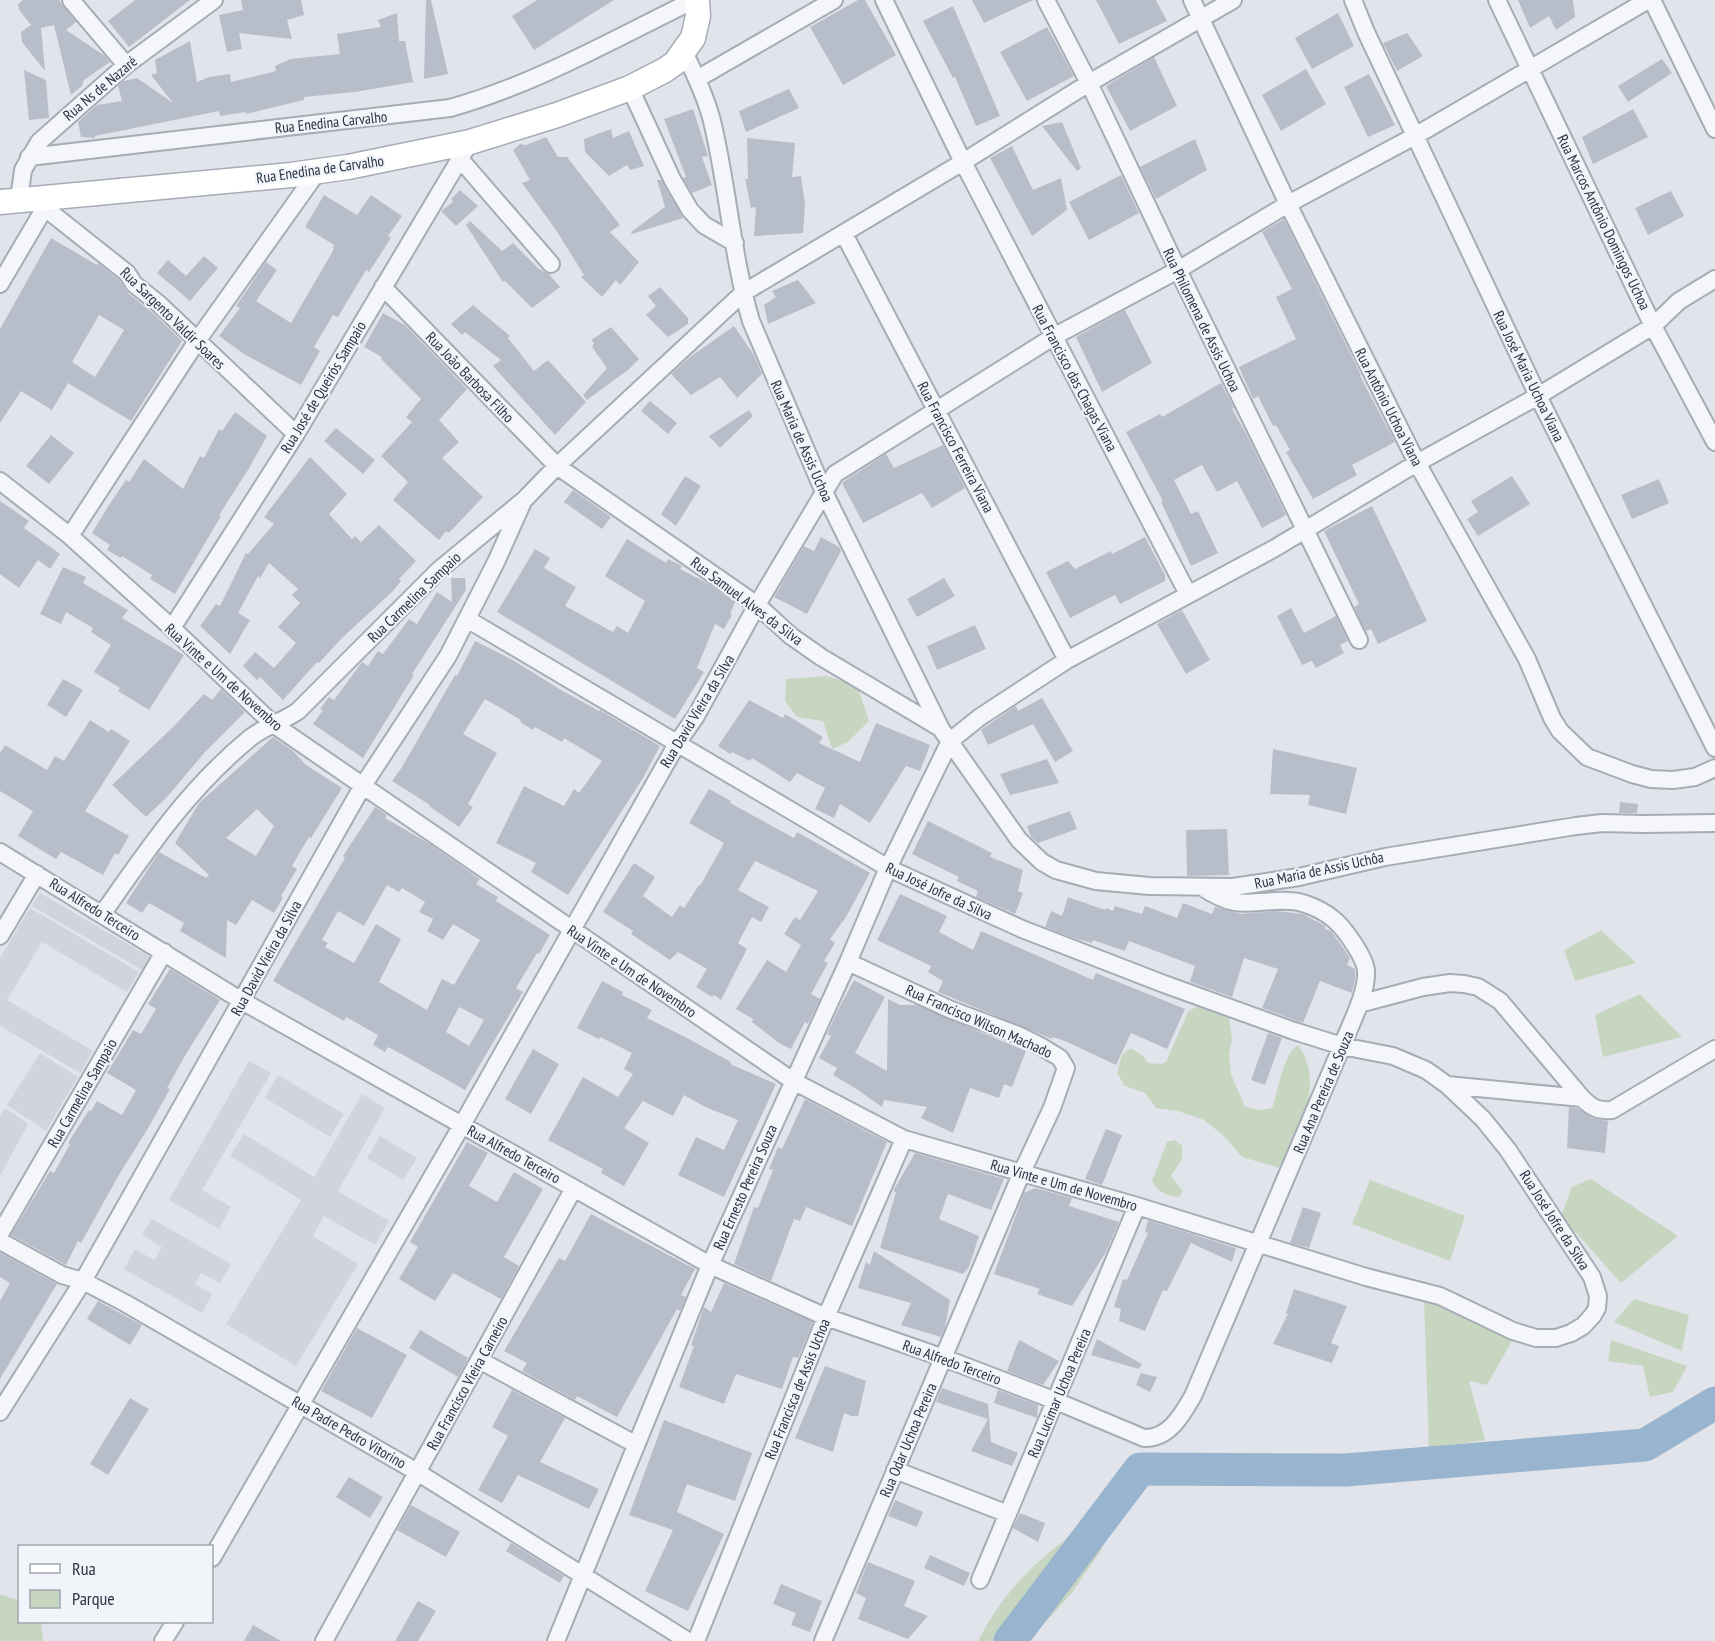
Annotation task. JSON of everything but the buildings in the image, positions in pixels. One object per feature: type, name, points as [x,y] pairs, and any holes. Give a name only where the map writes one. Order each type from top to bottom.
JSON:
[{"type":"main road","points":[[684,52],[697,26],[695,0]]},
{"type":"main road","name":"Rua Enedina de Carvalho","points":[[6,200],[48,203],[318,171],[465,150],[630,88],[665,70],[684,52]]},
{"type":"street","points":[[71,0],[126,65]]},
{"type":"street","name":"Rua Ns de Nazaré","points":[[6,200],[29,157],[51,130],[126,65],[214,0]]},
{"type":"street","name":"Rua Enedina Carvalho","points":[[29,157],[450,108],[483,99],[513,87],[620,38],[695,0]]},
{"type":"street","points":[[698,79],[834,0]]},
{"type":"street","name":"Rua Francisco das Chagas Viana","points":[[884,0],[963,162],[1188,594]]},
{"type":"street","name":"Rua Philomena de Assis Uchoa","points":[[1046,0],[1089,82],[1359,640]]},
{"type":"street","name":"Rua Antônio Uchoa Viana","points":[[1192,0],[1288,204],[1417,463],[1527,659],[1560,732],[1587,757],[1652,779],[1672,780],[1695,777],[1715,768]]},
{"type":"street","name":"Rua Carmelina Sampaio","points":[[103,914],[180,806],[243,745],[262,730],[286,720],[298,711],[440,570],[524,500],[557,466],[742,293],[963,162],[1089,82],[1233,0]]},
{"type":"street","name":"Rua José Maria Uchoa Viana","points":[[1353,0],[1538,396],[1715,748]]},
{"type":"street","name":"Rua Marcos Antônio Domingos Uchoa","points":[[1497,0],[1653,327],[1715,442]]},
{"type":"street","points":[[1650,0],[1715,129]]},
{"type":"street","name":"Rua David Vieira da Silva","points":[[462,1125],[678,742],[706,698],[830,479],[842,469],[1053,337],[1178,270],[1288,204],[1415,136],[1650,0]]},
{"type":"street","name":"Rua Maria de Assis Uchoa","points":[[684,52],[698,79],[712,120],[742,293],[762,352],[824,492],[945,735]]},
{"type":"street","points":[[630,88],[672,179],[690,210],[704,225],[735,243]]},
{"type":"street","points":[[465,150],[551,264]]},
{"type":"street","name":"Rua José de Queirós Sampaio","points":[[172,628],[296,434],[465,150]]},
{"type":"street","points":[[70,536],[197,341],[318,171]]},
{"type":"street","points":[[0,284],[48,203]]},
{"type":"street","name":"Rua Sargento Valdir Soares","points":[[48,203],[127,273],[134,284],[296,434]]},
{"type":"street","name":"Rua Francisco Ferreira Viana","points":[[844,234],[1067,660]]},
{"type":"street","points":[[945,735],[988,711],[1067,660],[1305,529],[1538,396],[1653,327],[1679,301],[1715,279]]},
{"type":"street","name":"Rua João Barbosa Filho","points":[[382,287],[557,466]]},
{"type":"street","name":"Rua Samuel Alves da Silva","points":[[557,466],[757,605],[791,636],[821,657],[945,735]]},
{"type":"street","name":"Rua Vinte e Um de Novembro","points":[[0,481],[70,536],[172,628],[273,724],[793,1081],[904,1139],[1137,1206],[1366,1277]]},
{"type":"street","name":"Rua David Vieira da Silva","points":[[0,1412],[83,1281],[362,787],[448,656],[496,562],[524,500]]},
{"type":"street","name":"Rua José Jofre da Silva","points":[[467,619],[888,868],[1022,929],[1231,1009],[1342,1046],[1394,1056],[1426,1070],[1447,1085],[1483,1119],[1508,1150],[1592,1277],[1598,1296],[1597,1308],[1583,1326],[1571,1333],[1556,1338],[1536,1338],[1513,1331],[1440,1296],[1366,1277]]},
{"type":"street","name":"Rua Ernesto Pereira Souza","points":[[556,1641],[710,1264],[848,962],[945,735]]},
{"type":"street","name":"Rua Maria de Assis Uchôa","points":[[945,735],[1019,840],[1030,852],[1049,866],[1073,876],[1096,881],[1149,886],[1233,887],[1279,881],[1396,855],[1593,824],[1715,823]]},
{"type":"street","name":"Rua Alfredo Terceiro","points":[[0,852],[242,1001],[462,1125],[710,1264],[826,1317],[944,1358],[1056,1401],[1129,1433],[1151,1438],[1160,1436],[1170,1428],[1193,1396]]},
{"type":"street","points":[[0,936],[37,874]]},
{"type":"street","points":[[1202,887],[1218,898],[1231,903],[1292,901],[1326,915],[1336,922],[1356,947],[1366,970],[1390,995]]},
{"type":"street","name":"Rua Carmelina Sampaio","points":[[0,1234],[164,952]]},
{"type":"street","name":"Rua Francisco Wilson Machado","points":[[848,962],[949,1009],[1018,1035],[1060,1058],[1066,1068],[1066,1073],[1022,1172]]},
{"type":"street","name":"Rua Ana Pereira de Souza","points":[[1193,1396],[1342,1046],[1359,1004],[1366,970]]},
{"type":"street","points":[[1359,1004],[1450,983],[1464,984],[1489,993],[1500,1001],[1582,1098],[1591,1107],[1600,1111],[1612,1110],[1715,1048]]},
{"type":"street","name":"Rua José Jofre da Silva","points":[[1447,1085],[1582,1098]]},
{"type":"street","points":[[213,1556],[462,1125]]},
{"type":"street","name":"Rua Francisca de Assis Uchoa","points":[[696,1641],[826,1317],[904,1139]]},
{"type":"street","name":"Rua Odar Uchoa Pereira","points":[[823,1641],[1022,1172]]},
{"type":"street","name":"Rua Francisco Vieira Carneiro","points":[[324,1641],[574,1188]]},
{"type":"street","name":"Rua Lucimar Uchoa Pereira","points":[[980,1580],[1137,1206]]},
{"type":"street","name":"Rua Padre Pedro Vitorino","points":[[0,1241],[62,1275],[83,1281],[125,1303],[417,1472],[688,1641]]},
{"type":"street","points":[[479,1360],[635,1444]]},
{"type":"street","points":[[895,1470],[1008,1514]]},
{"type":"street","points":[[164,1641],[174,1623]]},
{"type":"shaded area","points":[[40,893],[150,957],[142,970],[32,906]]},
{"type":"shaded area","points":[[30,908],[139,972],[127,992],[42,942],[7,1000],[93,1051],[80,1073],[0,1026],[0,958]]},
{"type":"shaded area","points":[[40,1053],[78,1077],[46,1131],[7,1105]]},
{"type":"shaded area","points":[[249,1061],[271,1073],[202,1190],[231,1207],[219,1229],[169,1200]]},
{"type":"shaded area","points":[[278,1075],[344,1114],[330,1137],[265,1098]]},
{"type":"shaded area","points":[[362,1094],[385,1108],[338,1191],[389,1221],[375,1245],[324,1216],[313,1236],[358,1264],[296,1366],[226,1324],[301,1200],[230,1156],[244,1134],[314,1177]]},
{"type":"shaded area","points":[[5,1108],[28,1124],[0,1176],[0,1116]]},
{"type":"shaded area","points":[[380,1136],[417,1158],[403,1180],[367,1158]]},
{"type":"shaded area","points":[[152,1219],[231,1264],[220,1283],[201,1273],[195,1284],[212,1294],[202,1313],[124,1269],[135,1249],[154,1260],[162,1247],[142,1235]]},
{"type":"green space","points":[[826,676],[857,685],[869,721],[848,742],[832,749],[823,721],[797,717],[785,701],[786,679]]},
{"type":"green space","points":[[1601,930],[1636,963],[1575,981],[1564,950]]},
{"type":"green space","points":[[1640,994],[1682,1037],[1603,1057],[1595,1015]]},
{"type":"green space","points":[[1204,1002],[1228,1011],[1232,1039],[1229,1054],[1231,1074],[1245,1107],[1260,1110],[1272,1108],[1288,1057],[1298,1045],[1306,1060],[1310,1075],[1307,1107],[1283,1169],[1242,1157],[1225,1137],[1204,1120],[1178,1111],[1156,1108],[1145,1093],[1125,1086],[1117,1073],[1122,1055],[1131,1048],[1143,1056],[1148,1063],[1166,1062],[1188,1012]]},
{"type":"green space","points":[[1175,1140],[1182,1146],[1182,1159],[1171,1176],[1183,1191],[1180,1197],[1163,1193],[1152,1181],[1167,1142]]},
{"type":"green space","points":[[1591,1179],[1678,1236],[1621,1283],[1561,1216],[1572,1187]]},
{"type":"green space","points":[[1370,1180],[1465,1216],[1450,1261],[1352,1224]]},
{"type":"green space","points":[[1634,1299],[1689,1315],[1682,1351],[1614,1322]]},
{"type":"green space","points":[[1424,1300],[1514,1337],[1487,1385],[1469,1381],[1485,1440],[1429,1449]]},
{"type":"green space","points":[[1611,1340],[1687,1366],[1673,1392],[1650,1397],[1643,1366],[1608,1361]]},
{"type":"green space","points":[[1071,1535],[1097,1535],[1102,1549],[1071,1594],[1043,1625],[1020,1641],[978,1641],[996,1610],[1018,1582]]},
{"type":"green space","points":[[0,1594],[18,1601],[18,1623],[41,1623],[43,1641],[0,1641]]},
{"type":"waterway","points":[[1010,1641],[1140,1469],[1346,1470],[1645,1445],[1715,1403]]}]
